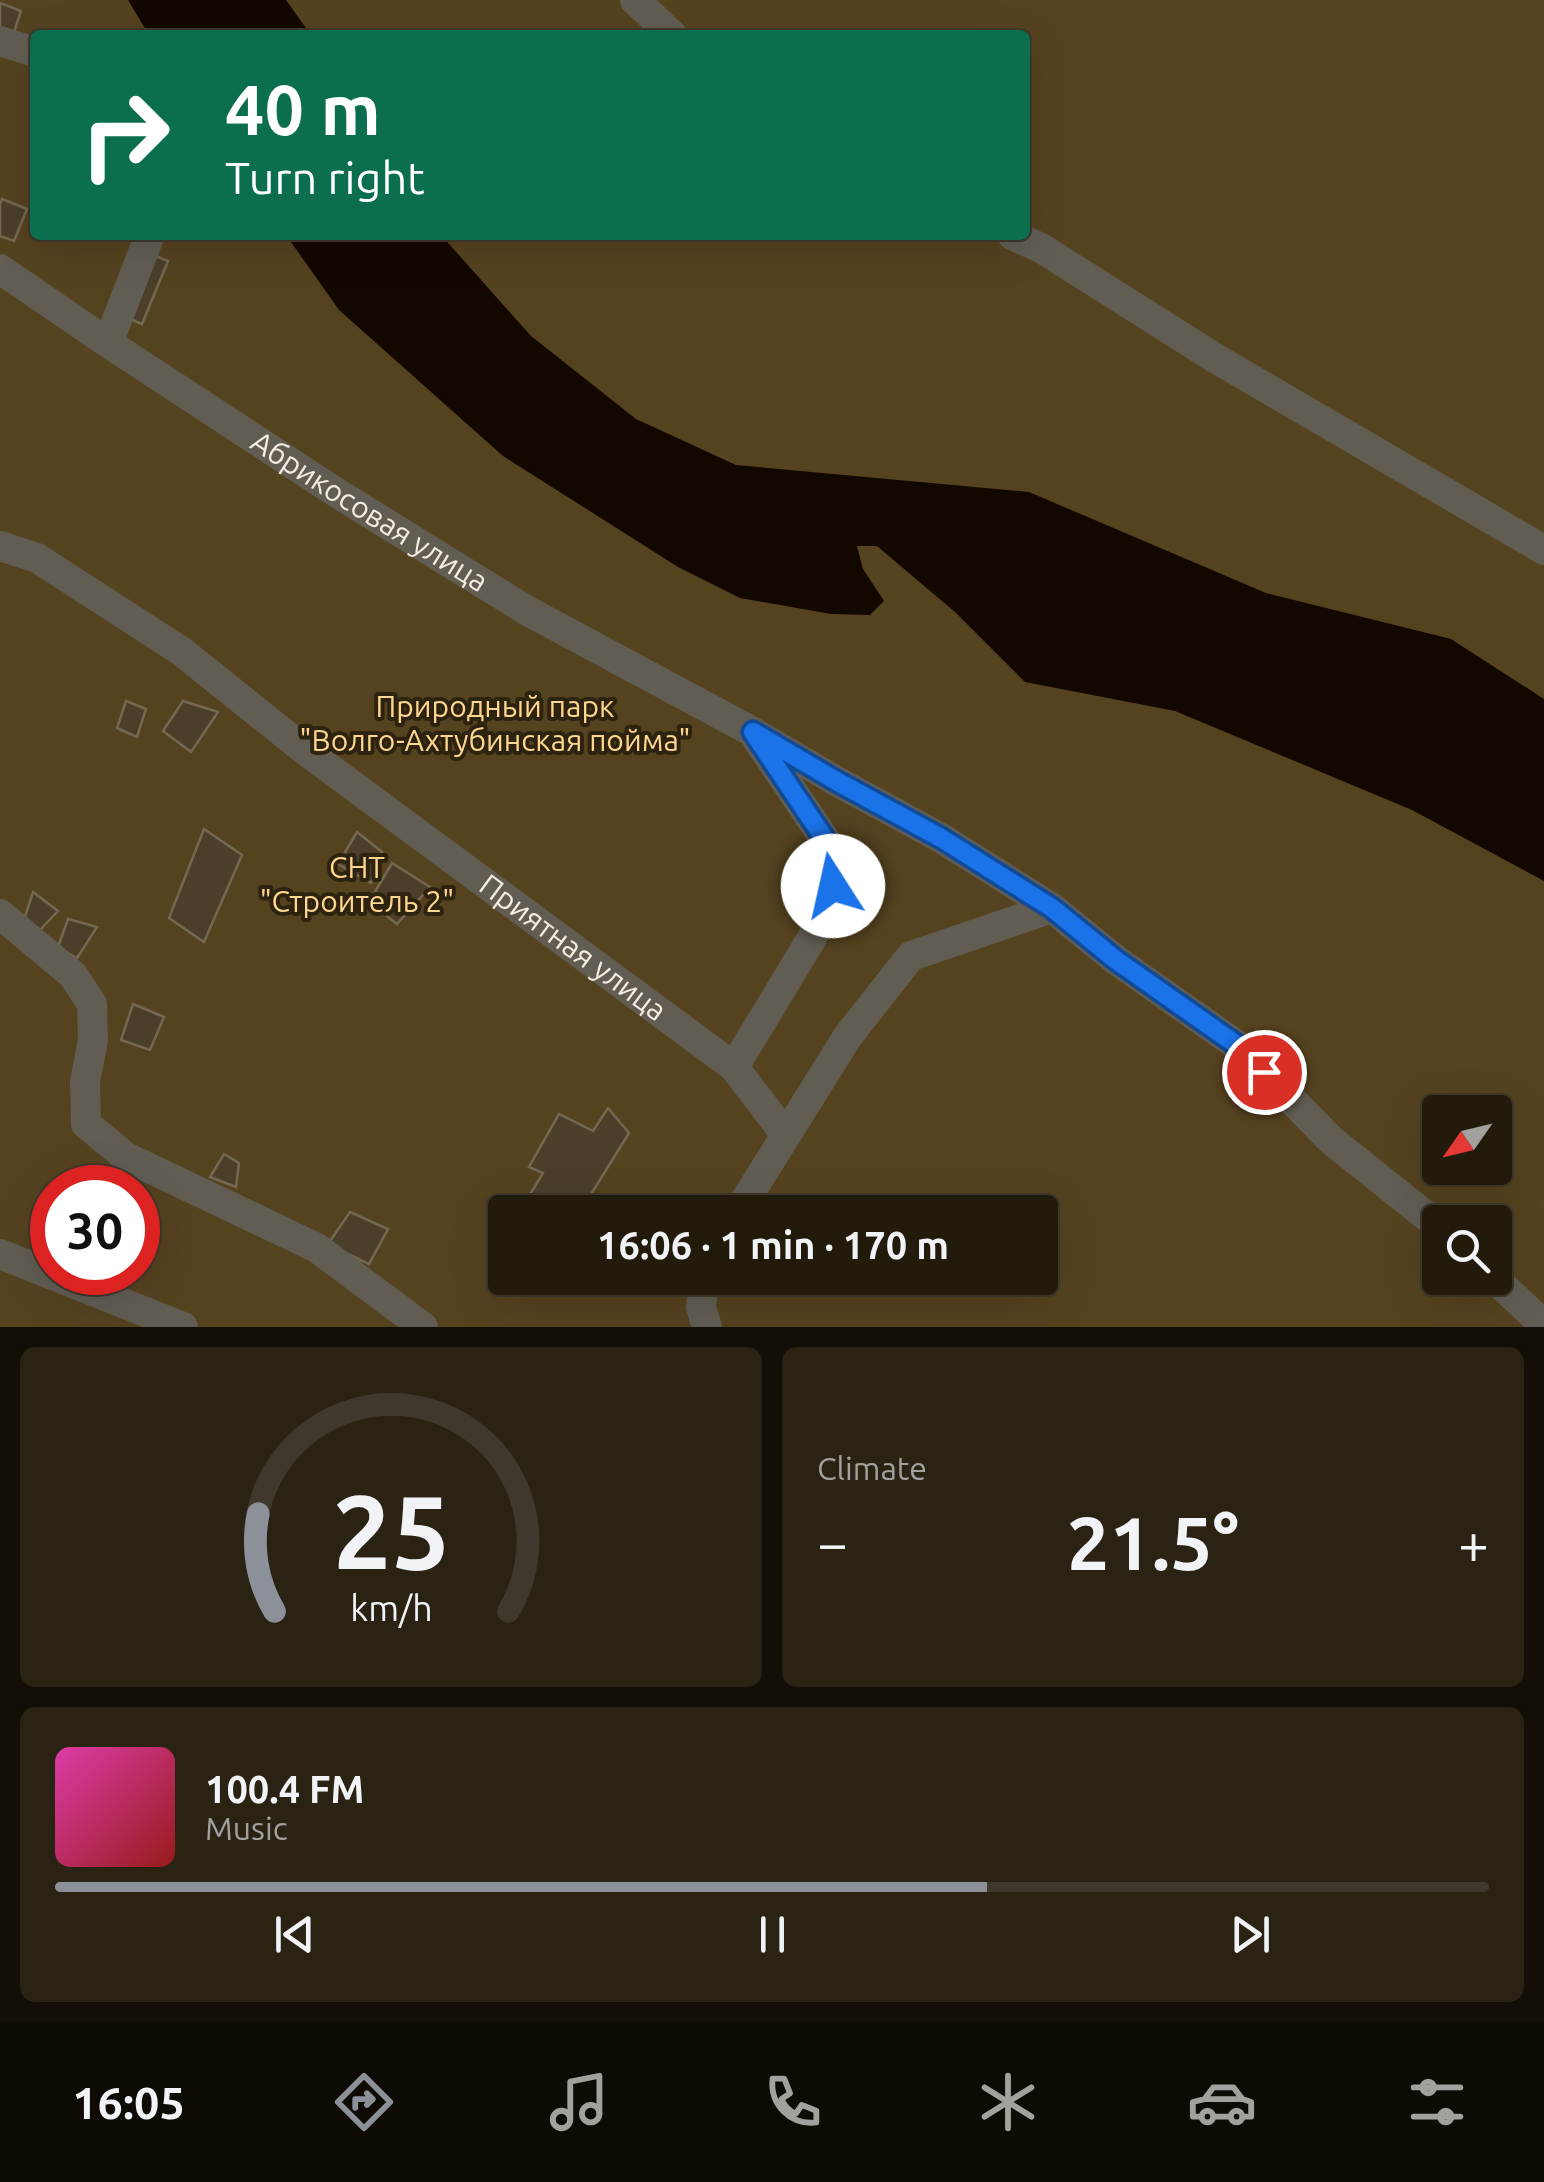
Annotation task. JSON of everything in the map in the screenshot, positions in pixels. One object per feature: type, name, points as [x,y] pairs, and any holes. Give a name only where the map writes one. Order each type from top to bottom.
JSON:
[{"type":"street","points":[[636,0],[667,30]]},
{"type":"street","points":[[0,41],[30,50]]},
{"type":"street","points":[[108,344],[148,240]]},
{"type":"street","points":[[1023,240],[1544,550]]},
{"type":"street","name":"Абрикосовая улица","points":[[0,269],[337,493],[526,610],[941,838],[1052,908],[1116,960],[1241,1048],[1332,1140],[1422,1212]]},
{"type":"street","name":"Приятная улица","points":[[0,546],[37,558],[181,652],[306,752],[734,1067],[785,1134]]},
{"type":"street","points":[[734,1067],[812,938],[833,886],[828,844],[753,732]]},
{"type":"street","points":[[748,1195],[848,1036],[911,956],[1052,908]]},
{"type":"street","points":[[0,914],[74,975],[92,1004],[93,1040],[85,1082],[86,1124],[126,1157],[317,1248],[424,1327]]},
{"type":"street","points":[[0,1254],[183,1327]]},
{"type":"street","points":[[702,1295],[707,1327]]},
{"type":"street","points":[[1512,1295],[1544,1325]]},
{"type":"green space","name":"Природный парк \"Волго-Ахтубинская пойма\"","points":[[0,0],[1544,0],[1544,1327],[0,1327]]},
{"type":"shaded area","points":[[128,0],[286,0],[307,30],[146,30]]},
{"type":"shaded area","points":[[290,240],[445,240],[531,336],[636,419],[736,465],[1029,492],[1266,593],[1451,639],[1544,699],[1544,881],[1412,810],[1175,711],[1025,682],[955,612],[877,546],[857,546],[863,569],[884,601],[870,615],[831,614],[740,598],[678,567],[503,456],[339,310]]},
{"type":"building","points":[[0,3],[21,11],[14,32],[0,27]]},
{"type":"building","points":[[2,199],[27,209],[14,241],[0,236]]},
{"type":"building","points":[[149,253],[168,261],[142,324],[123,316]]},
{"type":"building","points":[[126,701],[146,709],[137,737],[117,728]]},
{"type":"building","points":[[183,701],[218,712],[191,752],[163,731]]},
{"type":"building","points":[[204,829],[242,855],[204,942],[169,918]]},
{"type":"building","points":[[357,832],[382,852],[371,883],[338,864]]},
{"type":"building","points":[[392,863],[430,887],[397,924],[369,902]]},
{"type":"building","points":[[33,892],[58,911],[40,930],[24,920]]},
{"type":"building","points":[[68,919],[97,927],[77,958],[58,947]]},
{"type":"building","points":[[133,1004],[164,1017],[150,1050],[121,1040]]},
{"type":"building","points":[[608,1108],[629,1133],[591,1195],[530,1195],[543,1173],[529,1167],[559,1114],[593,1131]]},
{"type":"building","points":[[224,1154],[239,1163],[236,1187],[210,1177]]},
{"type":"building","points":[[350,1212],[388,1229],[369,1264],[328,1244]]},
{"type":"route","points":[[833,886],[828,844],[753,732],[941,838],[1052,908],[1116,960],[1241,1048],[1264,1072]]},
{"type":"park label","name":"СНТ \"Строитель 2\"","points":[[357,885]]}]
